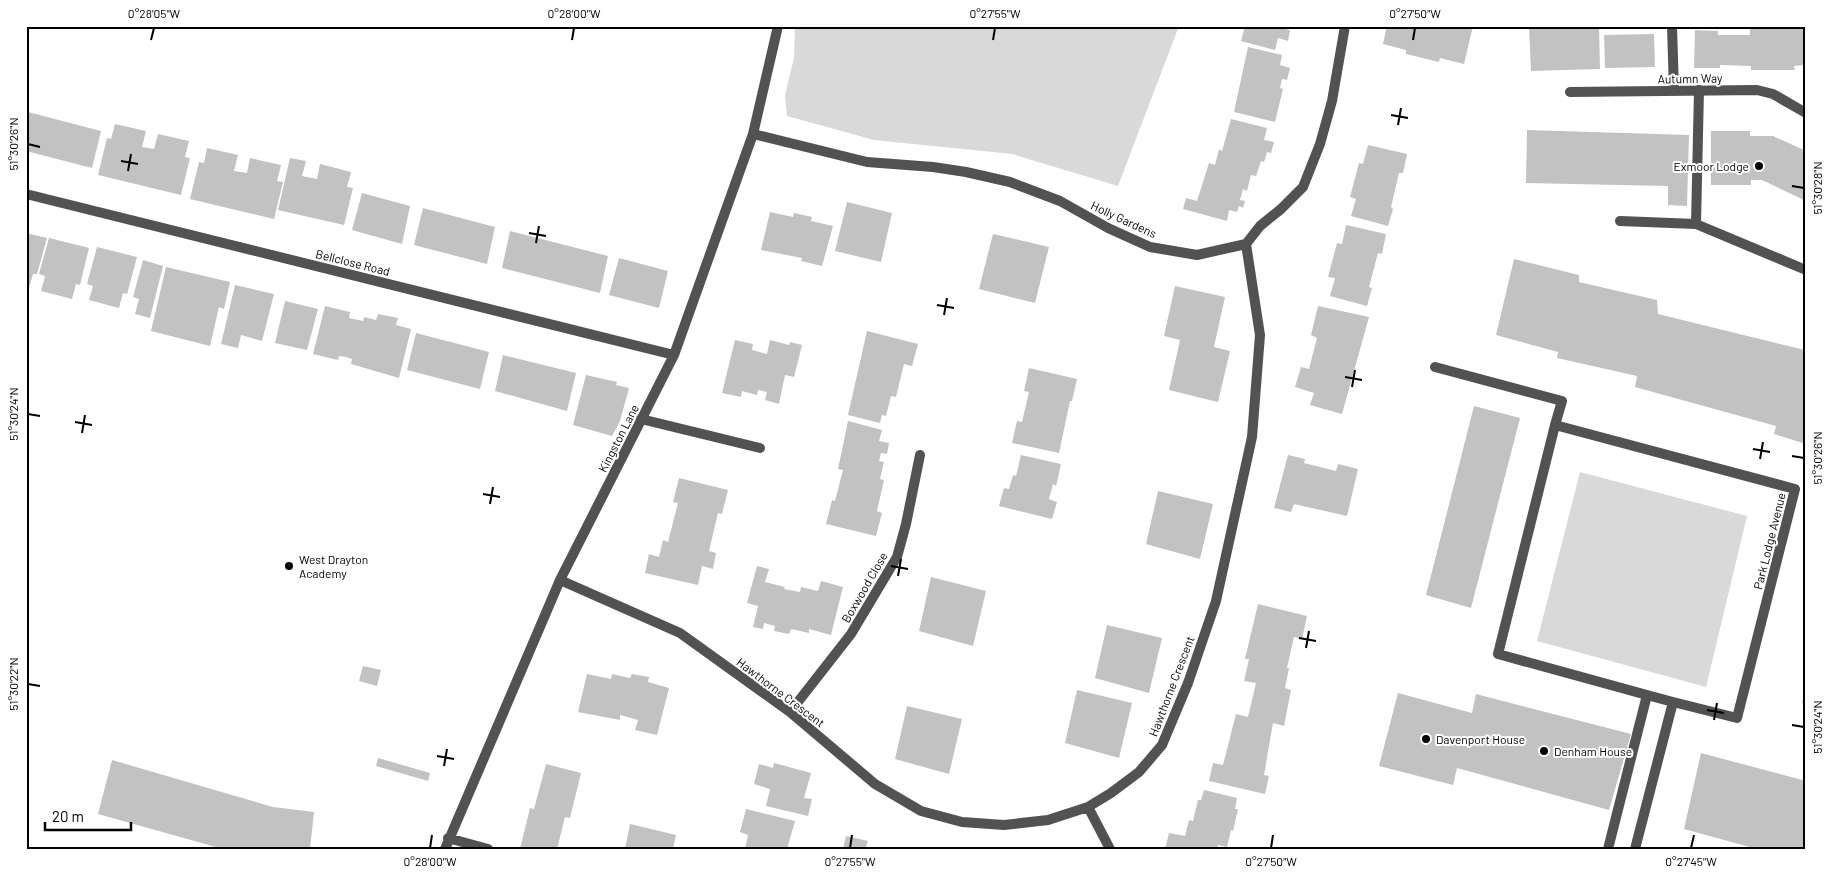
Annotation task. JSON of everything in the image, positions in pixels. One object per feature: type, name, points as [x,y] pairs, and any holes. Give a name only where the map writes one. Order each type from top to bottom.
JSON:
[{"type":"street","name":"Kingston Lane","points":[[445,849],[448,838],[560,580],[674,355],[754,134],[778,26]]},
{"type":"street","points":[[1246,244],[1260,226],[1281,209],[1304,186],[1320,144],[1332,101],[1345,26]]},
{"type":"street","points":[[1672,26],[1674,90]]},
{"type":"street","points":[[1696,224],[1699,90]]},
{"type":"street","name":"Autumn Way","points":[[1570,92],[1757,90],[1773,94],[1806,112]]},
{"type":"street","name":"Holly Gardens","points":[[754,134],[867,162],[933,167],[1010,182],[1060,202],[1108,228],[1150,247],[1197,255],[1246,244]]},
{"type":"street","name":"Bellclose Road","points":[[26,194],[674,355]]},
{"type":"street","points":[[1620,221],[1696,224],[1806,270]]},
{"type":"street","name":"Hawthorne Crescent","points":[[560,580],[680,633],[790,712],[875,784],[921,811],[962,822],[1004,825],[1048,820],[1088,808],[1139,772],[1162,745],[1188,684],[1216,601],[1252,437],[1260,335],[1246,244]]},
{"type":"street","name":"Park Lodge Avenue","points":[[1434,367],[1562,401],[1555,425],[1498,654],[1737,718],[1795,489],[1555,425]]},
{"type":"street","points":[[642,419],[760,448]]},
{"type":"street","name":"Boxwood Close","points":[[790,712],[852,634],[897,557],[906,524],[920,455]]},
{"type":"street","points":[[1608,849],[1647,695]]},
{"type":"street","points":[[1635,849],[1673,702]]},
{"type":"street","points":[[1088,808],[1110,849]]},
{"type":"street","points":[[448,838],[488,849]]},
{"type":"shaded area","points":[[795,26],[1179,26],[1118,186],[1012,154],[874,140],[787,116],[785,95],[794,58]]},
{"type":"shaded area","points":[[1580,472],[1747,516],[1706,687],[1537,641]]},
{"type":"building","points":[[1245,26],[1285,26],[1285,29],[1290,30],[1288,41],[1278,38],[1275,50],[1241,41]]},
{"type":"building","points":[[1387,26],[1473,26],[1464,64],[1440,58],[1439,62],[1406,54],[1406,50],[1383,44]]},
{"type":"building","points":[[1529,26],[1599,26],[1600,69],[1531,71]]},
{"type":"building","points":[[1750,26],[1806,26],[1806,65],[1794,66],[1795,70],[1751,70],[1751,66],[1720,65],[1720,68],[1694,68],[1695,30],[1718,31],[1718,35],[1750,35]]},
{"type":"building","points":[[1654,34],[1655,67],[1605,68],[1604,35]]},
{"type":"building","points":[[1248,47],[1282,55],[1280,65],[1290,68],[1287,80],[1282,79],[1280,88],[1283,89],[1275,122],[1234,112]]},
{"type":"building","points":[[28,112],[101,131],[92,168],[26,151]]},
{"type":"building","points":[[1231,119],[1267,128],[1264,140],[1274,142],[1271,153],[1267,152],[1264,162],[1261,161],[1256,176],[1251,175],[1247,191],[1243,189],[1240,200],[1245,201],[1243,208],[1239,206],[1237,212],[1229,210],[1227,221],[1183,209],[1186,198],[1197,201],[1209,163],[1215,165],[1219,149],[1222,151]]},
{"type":"building","points":[[115,124],[146,131],[142,147],[154,149],[158,134],[189,141],[185,157],[190,158],[181,195],[98,175],[107,138],[111,139]]},
{"type":"building","points":[[1527,130],[1689,135],[1687,206],[1668,205],[1668,186],[1526,183]]},
{"type":"building","name":"Exmoor Lodge","points":[[1711,131],[1750,131],[1750,136],[1773,136],[1806,151],[1806,201],[1762,180],[1751,180],[1751,185],[1711,185]]},
{"type":"building","points":[[1368,145],[1407,154],[1403,173],[1399,173],[1388,226],[1351,216],[1356,199],[1350,197],[1359,163],[1363,164]]},
{"type":"building","points":[[207,148],[238,155],[234,171],[247,173],[250,158],[281,165],[277,181],[283,182],[274,219],[190,199],[199,162],[204,163]]},
{"type":"building","points":[[290,158],[306,161],[302,176],[317,179],[320,164],[351,172],[347,187],[353,188],[344,225],[278,210]]},
{"type":"building","points":[[362,193],[410,206],[402,244],[352,230]]},
{"type":"building","points":[[847,202],[892,213],[881,262],[835,251]]},
{"type":"building","points":[[423,208],[495,227],[487,264],[414,245]]},
{"type":"building","points":[[770,212],[793,217],[794,213],[812,217],[811,221],[833,226],[822,266],[801,261],[802,258],[761,250]]},
{"type":"building","points":[[1346,225],[1386,234],[1382,254],[1378,253],[1369,287],[1372,288],[1367,306],[1330,296],[1335,278],[1328,277],[1337,243],[1342,244]]},
{"type":"building","points":[[510,231],[608,256],[600,293],[502,268]]},
{"type":"building","points":[[26,233],[47,238],[37,274],[33,274],[29,288],[26,288]]},
{"type":"building","points":[[993,234],[1049,247],[1035,303],[979,289]]},
{"type":"building","points":[[49,238],[89,248],[80,285],[76,284],[72,299],[41,291],[45,276],[39,274]]},
{"type":"building","points":[[97,247],[137,257],[127,294],[123,293],[119,308],[89,300],[93,286],[87,284]]},
{"type":"building","points":[[619,258],[668,271],[659,308],[609,295]]},
{"type":"building","points":[[1514,259],[1579,275],[1579,282],[1657,300],[1658,314],[1805,350],[1806,444],[1774,434],[1776,426],[1635,387],[1637,376],[1557,358],[1558,352],[1496,335]]},
{"type":"building","points":[[143,260],[163,266],[150,318],[135,314],[139,299],[133,297]]},
{"type":"building","points":[[166,267],[230,282],[224,309],[219,307],[210,346],[151,331]]},
{"type":"building","points":[[235,285],[274,294],[262,341],[241,335],[238,348],[221,344]]},
{"type":"building","points":[[1175,286],[1225,297],[1214,347],[1230,351],[1218,402],[1169,390],[1180,340],[1164,336]]},
{"type":"building","points":[[285,301],[318,309],[307,350],[275,343]]},
{"type":"building","points":[[325,306],[350,312],[349,318],[363,321],[364,317],[376,320],[378,314],[398,318],[396,325],[411,329],[399,378],[351,364],[352,359],[346,357],[339,356],[338,360],[313,354]]},
{"type":"building","points":[[1318,306],[1369,317],[1342,414],[1310,405],[1314,393],[1295,387],[1301,367],[1309,369],[1317,338],[1311,335]]},
{"type":"building","points":[[867,331],[918,344],[912,366],[904,364],[896,397],[891,396],[886,416],[882,415],[880,423],[848,415]]},
{"type":"building","points":[[416,333],[489,352],[480,389],[407,370]]},
{"type":"building","points":[[735,340],[753,344],[752,350],[767,354],[770,340],[789,345],[790,342],[802,345],[794,377],[785,375],[779,404],[765,400],[767,392],[758,390],[757,395],[742,391],[741,397],[722,393]]},
{"type":"building","points":[[503,355],[576,373],[567,411],[495,391]]},
{"type":"building","points":[[1029,368],[1077,379],[1072,401],[1070,401],[1059,453],[1012,443],[1017,421],[1022,422],[1029,392],[1024,391]]},
{"type":"building","points":[[586,375],[617,382],[616,385],[629,388],[620,421],[612,436],[573,425]]},
{"type":"building","points":[[1474,406],[1520,418],[1471,608],[1426,595]]},
{"type":"building","points":[[848,421],[882,430],[879,441],[889,443],[887,454],[881,453],[879,461],[884,462],[880,479],[884,480],[877,511],[882,513],[876,536],[826,524],[832,500],[835,501],[843,470],[838,469]]},
{"type":"building","points":[[1021,455],[1061,464],[1056,486],[1053,484],[1049,499],[1057,502],[1052,519],[999,506],[1004,488],[1009,489],[1013,475],[1016,476]]},
{"type":"building","points":[[1288,455],[1305,459],[1304,463],[1336,471],[1338,464],[1358,469],[1347,516],[1294,504],[1291,512],[1274,508]]},
{"type":"building","points":[[679,478],[728,490],[722,514],[718,513],[709,551],[716,553],[713,569],[702,566],[698,585],[645,573],[649,554],[659,557],[663,540],[668,542],[678,503],[673,502]]},
{"type":"building","points":[[1158,491],[1213,504],[1200,559],[1146,544]]},
{"type":"building","points":[[757,566],[769,569],[765,582],[785,587],[784,589],[800,592],[801,587],[818,591],[821,581],[843,587],[831,635],[809,629],[809,633],[791,629],[789,634],[774,631],[775,626],[764,623],[763,629],[753,627],[758,606],[747,603]]},
{"type":"building","points":[[931,577],[986,591],[973,646],[919,631]]},
{"type":"building","points":[[1258,604],[1307,616],[1302,639],[1294,637],[1287,668],[1289,668],[1285,688],[1291,690],[1284,726],[1273,723],[1264,775],[1269,776],[1265,794],[1209,781],[1213,763],[1223,765],[1236,714],[1248,717],[1256,683],[1244,681],[1249,659],[1245,659]]},
{"type":"building","points":[[1107,625],[1162,638],[1149,693],[1095,678]]},
{"type":"building","points":[[363,666],[381,670],[377,686],[359,681]]},
{"type":"building","points":[[587,674],[611,679],[612,674],[630,678],[632,674],[649,677],[648,682],[669,688],[657,735],[635,730],[638,720],[620,715],[620,720],[578,712]]},
{"type":"building","points":[[1077,690],[1132,703],[1119,758],[1065,743]]},
{"type":"building","points":[[1806,691],[1806,704],[1802,703]]},
{"type":"building","name":"Denham House","points":[[1398,693],[1472,713],[1476,694],[1631,734],[1609,810],[1457,768],[1453,785],[1379,766]]},
{"type":"building","points":[[907,706],[962,719],[949,774],[895,759]]},
{"type":"building","points":[[1701,753],[1806,781],[1806,849],[1757,849],[1684,829]]},
{"type":"building","points":[[378,758],[430,773],[428,781],[376,766]]},
{"type":"building","points":[[112,760],[273,807],[314,812],[310,849],[223,849],[98,814]]},
{"type":"building","points":[[774,763],[811,773],[804,798],[812,799],[808,816],[766,806],[770,789],[754,784],[759,764],[773,768]]},
{"type":"building","points":[[546,764],[581,773],[570,818],[565,817],[557,849],[520,849],[530,808],[534,809]]},
{"type":"building","points":[[1204,790],[1237,798],[1235,809],[1238,809],[1227,847],[1218,845],[1217,849],[1165,849],[1169,833],[1185,836],[1189,820],[1193,821],[1198,800],[1201,800]]},
{"type":"building","points":[[746,809],[795,821],[787,849],[745,849],[748,835],[740,832]]},
{"type":"building","points":[[630,824],[676,835],[673,849],[625,849]]},
{"type":"building","points":[[846,836],[868,841],[865,849],[843,849]]},
{"type":"place","name":"Exmoor Lodge","points":[[1759,166]]},
{"type":"place","name":"West Drayton Academy","points":[[289,566]]},
{"type":"place","name":"Davenport House","points":[[1426,739]]},
{"type":"place","name":"Denham House","points":[[1544,751]]}]
